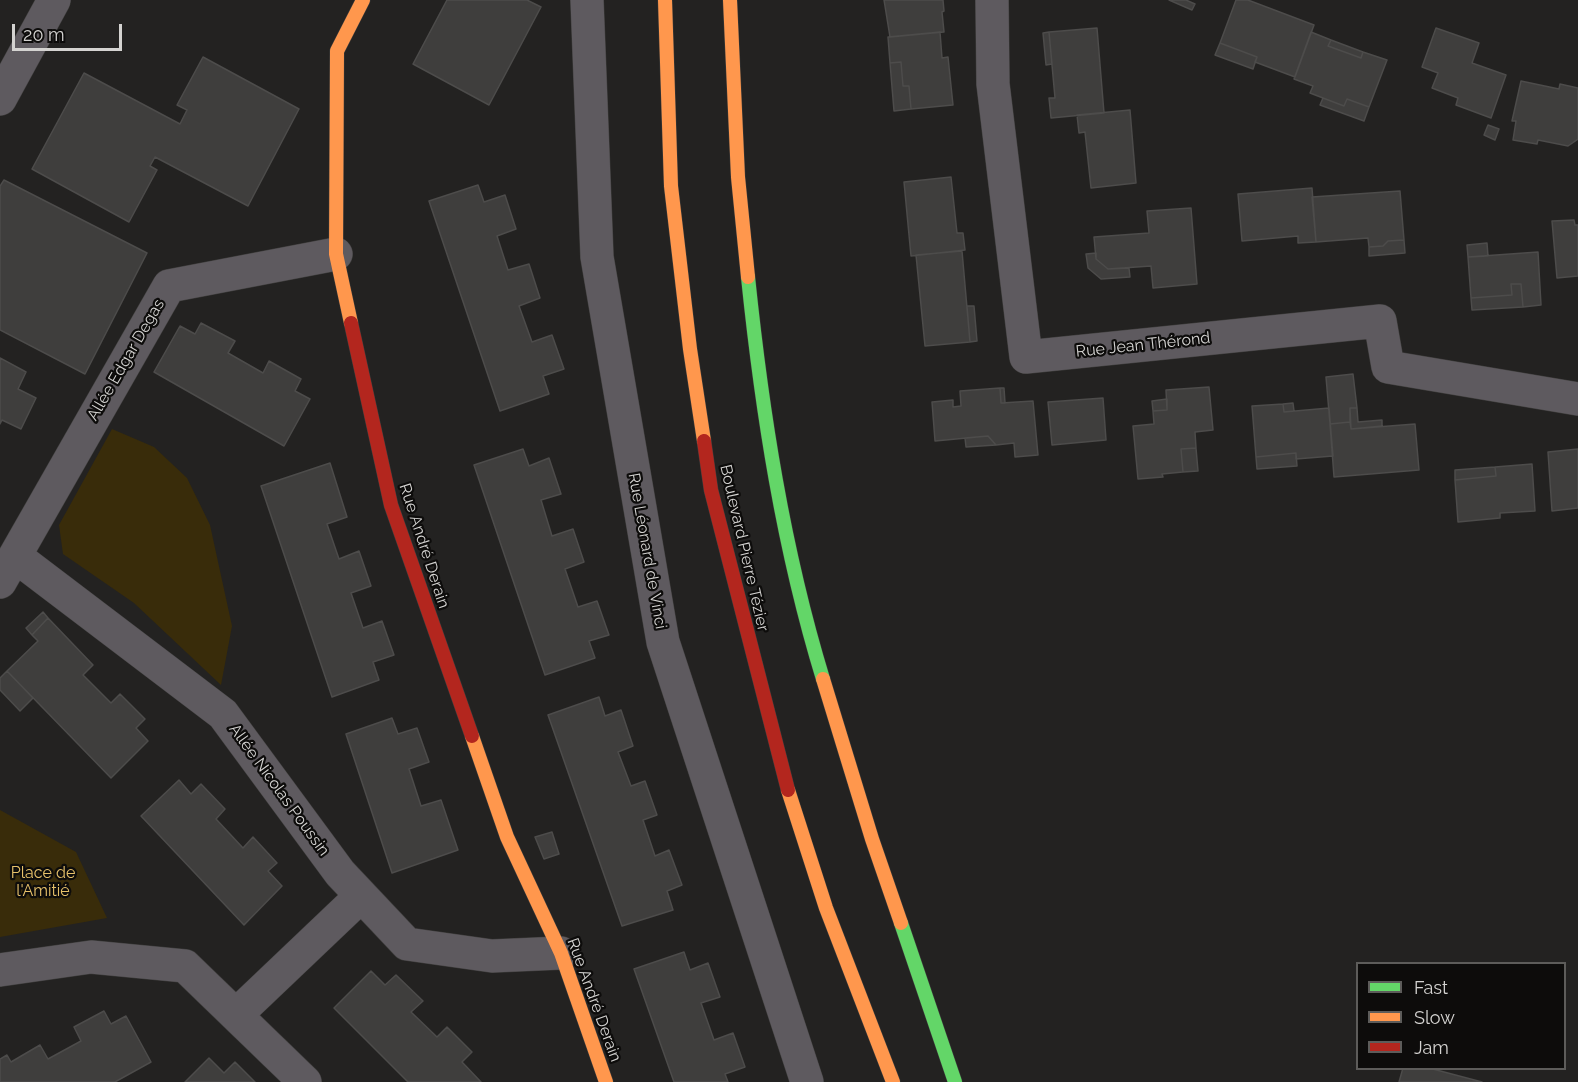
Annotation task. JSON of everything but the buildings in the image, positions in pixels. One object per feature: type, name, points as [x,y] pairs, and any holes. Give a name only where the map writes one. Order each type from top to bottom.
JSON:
[{"type":"main road","name":"Rue André Derain","points":[[363,0],[338,51],[336,255],[391,505],[507,837],[561,953],[606,1082]]},
{"type":"main road","name":"Boulevard Pierre Tézier","points":[[665,0],[671,186],[690,349],[711,490],[786,784],[826,908],[893,1082]]},
{"type":"main road","points":[[730,0],[738,177],[757,365],[775,480],[813,646],[872,838],[955,1082]]},
{"type":"street","points":[[0,99],[54,0]]},
{"type":"street","name":"Rue Léonard de Vinci","points":[[586,0],[597,257],[663,642],[807,1082]]},
{"type":"street","name":"Rue Jean Thérond","points":[[992,0],[993,84],[1026,357],[1380,321],[1388,367],[1578,399]]},
{"type":"street","name":"Allée Edgar Degas","points":[[7,569],[169,285],[336,255]]},
{"type":"street","name":"Allée Nicolas Poussin","points":[[7,569],[223,714],[340,873],[407,944],[492,956],[561,953]]},
{"type":"street","points":[[236,1015],[361,896]]},
{"type":"street","points":[[0,970],[92,957],[185,966],[306,1082]]},
{"type":"green space","points":[[112,429],[154,447],[187,478],[210,525],[232,626],[221,685],[134,603],[63,554],[59,525]]},
{"type":"green space","name":"Place de l'Amitié","points":[[0,810],[76,852],[107,918],[0,937]]},
{"type":"traffic: fast","points":[[748,277],[767,429],[785,530],[823,679]]},
{"type":"traffic: fast","points":[[901,923],[955,1082]]},
{"type":"traffic: slow","points":[[351,323],[336,254],[337,51],[363,0]]},
{"type":"traffic: slow","points":[[665,0],[671,186],[690,349],[704,441]]},
{"type":"traffic: slow","points":[[730,0],[738,177],[748,277]]},
{"type":"traffic: slow","points":[[823,679],[872,839],[901,923]]},
{"type":"traffic: slow","points":[[472,736],[507,837],[561,953],[606,1082]]},
{"type":"traffic: slow","points":[[788,790],[826,908],[893,1082]]},
{"type":"traffic: jam","points":[[351,323],[391,505],[472,736]]},
{"type":"traffic: jam","points":[[704,441],[711,490],[788,790]]}]
